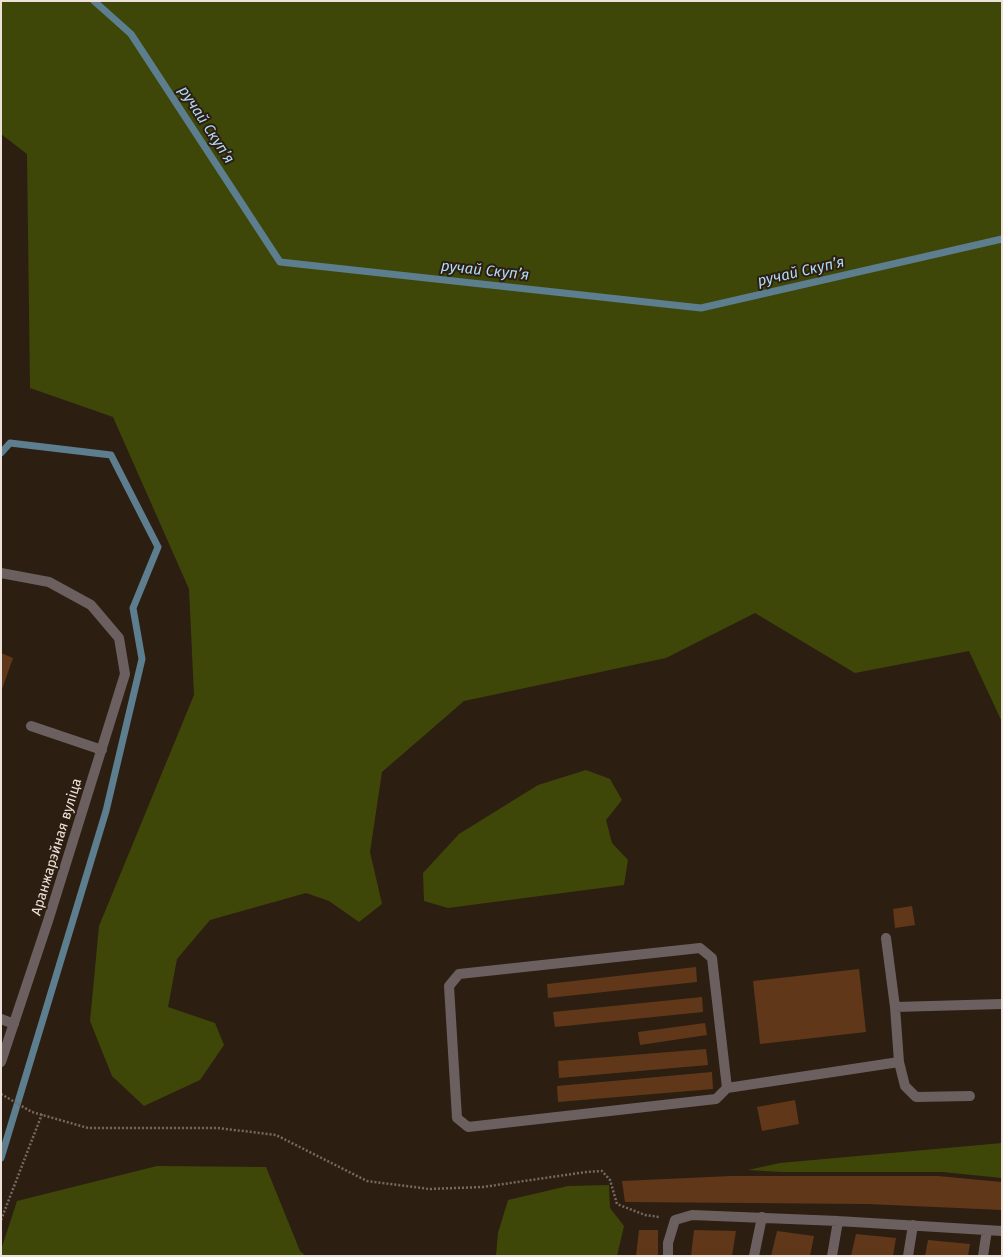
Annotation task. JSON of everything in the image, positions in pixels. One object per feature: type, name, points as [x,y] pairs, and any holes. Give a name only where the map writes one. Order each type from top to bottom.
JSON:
[{"type":"street","name":"Аранжарэйная вуліца","points":[[1,573],[49,582],[91,605],[119,638],[125,674],[102,750],[1,1062]]},
{"type":"street","points":[[31,726],[102,750]]},
{"type":"street","points":[[886,938],[895,1007],[899,1062],[905,1086],[916,1097],[970,1096]]},
{"type":"street","points":[[727,1088],[712,958],[700,948],[459,974],[449,986],[457,1118],[468,1127],[716,1099],[727,1088],[899,1062]]},
{"type":"street","points":[[895,1007],[1002,1004]]},
{"type":"street","points":[[1,1019],[14,1024]]},
{"type":"street","points":[[668,1256],[668,1243],[675,1220],[692,1215],[762,1217],[1002,1231]]},
{"type":"street","points":[[754,1256],[762,1217]]},
{"type":"street","points":[[832,1256],[838,1221]]},
{"type":"street","points":[[908,1256],[913,1225]]},
{"type":"street","points":[[983,1256],[987,1230]]},
{"type":"path","points":[[1,1094],[32,1112],[88,1128],[218,1128],[276,1135],[367,1181],[430,1189],[483,1187],[602,1171],[610,1180],[617,1204],[645,1215],[675,1220]]},
{"type":"path","points":[[1,1220],[42,1114]]},
{"type":"green space","points":[[1,1],[1002,1],[1002,722],[969,651],[855,673],[755,613],[666,658],[464,701],[382,772],[370,852],[382,904],[359,922],[329,901],[306,893],[210,920],[177,959],[168,1007],[215,1023],[224,1045],[200,1080],[144,1106],[112,1076],[90,1021],[99,926],[194,695],[189,589],[113,417],[30,388],[27,154],[1,134]]},
{"type":"green space","points":[[586,770],[610,779],[622,800],[606,820],[612,843],[628,860],[624,885],[448,908],[424,901],[423,873],[459,834],[538,785]]},
{"type":"green space","points":[[1002,1143],[1002,1178],[942,1172],[782,1172],[748,1170],[780,1163]]},
{"type":"green space","points":[[157,1166],[266,1167],[300,1251],[306,1256],[1,1256],[1,1250],[17,1201]]},
{"type":"green space","points":[[609,1185],[610,1208],[624,1226],[617,1256],[496,1256],[498,1233],[508,1200],[568,1186]]},
{"type":"building","points":[[1,653],[13,658],[1,692]]},
{"type":"building","points":[[912,906],[915,925],[895,928],[893,909]]},
{"type":"building","points":[[696,967],[697,982],[548,998],[547,984]]},
{"type":"building","points":[[859,969],[866,1032],[760,1044],[753,981]]},
{"type":"building","points":[[702,997],[703,1012],[555,1027],[553,1012]]},
{"type":"building","points":[[705,1023],[707,1035],[640,1045],[638,1032]]},
{"type":"building","points":[[706,1049],[708,1065],[559,1078],[558,1061]]},
{"type":"building","points":[[712,1072],[713,1089],[558,1102],[557,1086]]},
{"type":"building","points":[[795,1100],[799,1124],[762,1131],[757,1107]]},
{"type":"building","points":[[731,1176],[938,1176],[1002,1182],[1002,1210],[868,1204],[625,1202],[622,1181]]},
{"type":"building","points":[[639,1230],[658,1230],[658,1256],[636,1256]]},
{"type":"building","points":[[694,1230],[736,1231],[732,1256],[691,1256]]},
{"type":"building","points":[[777,1231],[814,1236],[810,1256],[771,1256]]},
{"type":"building","points":[[856,1234],[896,1238],[893,1256],[851,1256]]},
{"type":"building","points":[[928,1240],[970,1244],[968,1256],[925,1256]]},
{"type":"waterway","name":"ручай Скупʼя","points":[[94,1],[131,34],[280,262],[701,308],[1002,239]]},
{"type":"waterway","points":[[1,453],[10,443],[111,455],[158,547],[133,608],[142,659],[106,811],[1,1158]]}]
